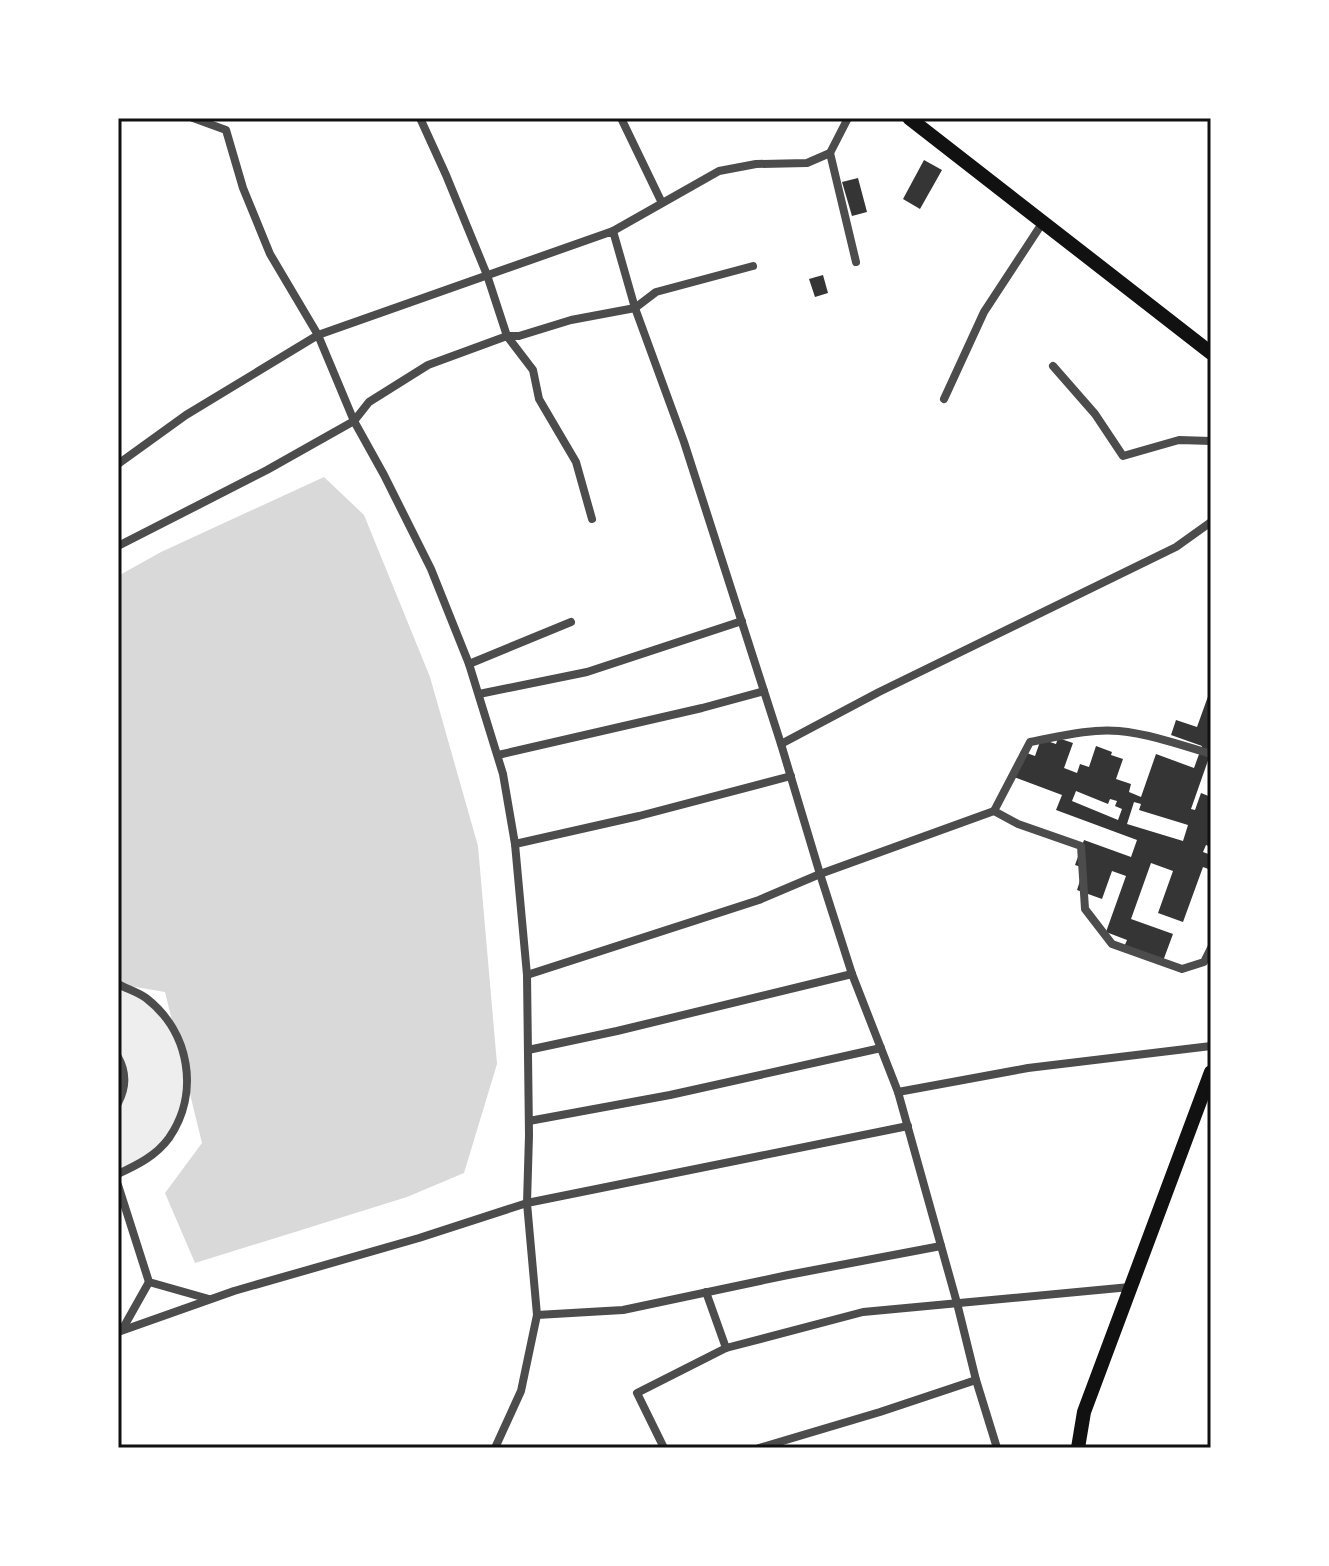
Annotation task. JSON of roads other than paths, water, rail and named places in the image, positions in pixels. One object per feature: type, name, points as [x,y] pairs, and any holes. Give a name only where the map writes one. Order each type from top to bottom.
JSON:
[{"type":"main road","points":[[909,118],[1211,353]]},
{"type":"main road","points":[[1078,1448],[1084,1412],[1211,1072]]},
{"type":"street","points":[[193,118],[226,130],[243,188],[270,254],[318,335],[354,421],[431,569],[469,664],[503,774],[515,844],[527,975],[527,1203],[537,1315],[521,1391],[495,1448]]},
{"type":"street","points":[[420,118],[487,275],[507,336],[533,370],[539,399],[576,462],[592,519]]},
{"type":"street","points":[[621,118],[662,203]]},
{"type":"street","points":[[118,464],[186,415],[318,335],[613,231],[719,171],[756,164],[807,163],[830,153],[848,118]]},
{"type":"street","points":[[830,153],[856,262]]},
{"type":"street","points":[[944,399],[984,312],[1043,222]]},
{"type":"street","points":[[613,231],[635,308],[684,442],[742,621],[852,974],[898,1092],[997,1448]]},
{"type":"street","points":[[118,546],[267,470],[354,421],[369,402],[428,365],[507,336],[519,336],[571,320],[635,308],[656,292],[753,266]]},
{"type":"street","points":[[1053,366],[1095,414],[1123,456],[1179,440],[1211,441]]},
{"type":"street","points":[[781,744],[879,692],[1176,547],[1211,522]]},
{"type":"street","points":[[479,694],[587,672],[742,621]]},
{"type":"street","points":[[469,664],[571,622]]},
{"type":"street","points":[[498,755],[764,691]]},
{"type":"street","points":[[527,975],[759,900],[820,874],[994,811],[1030,742],[1116,730],[1159,738],[1211,754]]},
{"type":"street","points":[[515,844],[639,816],[791,776]]},
{"type":"street","points":[[994,811],[1018,824],[1081,846],[1085,909],[1112,944],[1182,969],[1204,962],[1211,948]]},
{"type":"street","points":[[528,1050],[852,974]]},
{"type":"street","points":[[118,984],[145,997],[168,1019],[183,1048],[188,1080],[183,1112],[168,1140],[144,1162],[118,1174]]},
{"type":"street","points":[[898,1092],[1028,1068],[1211,1046]]},
{"type":"street","points":[[529,1121],[670,1095],[881,1048]]},
{"type":"street","points":[[118,1057],[125,1074],[125,1088],[118,1103]]},
{"type":"street","points":[[120,1331],[234,1291],[419,1238],[527,1203],[908,1126]]},
{"type":"street","points":[[118,1185],[149,1282],[120,1331]]},
{"type":"street","points":[[537,1315],[623,1310],[941,1246]]},
{"type":"street","points":[[149,1282],[209,1300]]},
{"type":"street","points":[[664,1448],[637,1393],[726,1348],[863,1312],[1131,1287]]},
{"type":"street","points":[[706,1292],[726,1348]]},
{"type":"street","points":[[759,1448],[976,1380]]}]
